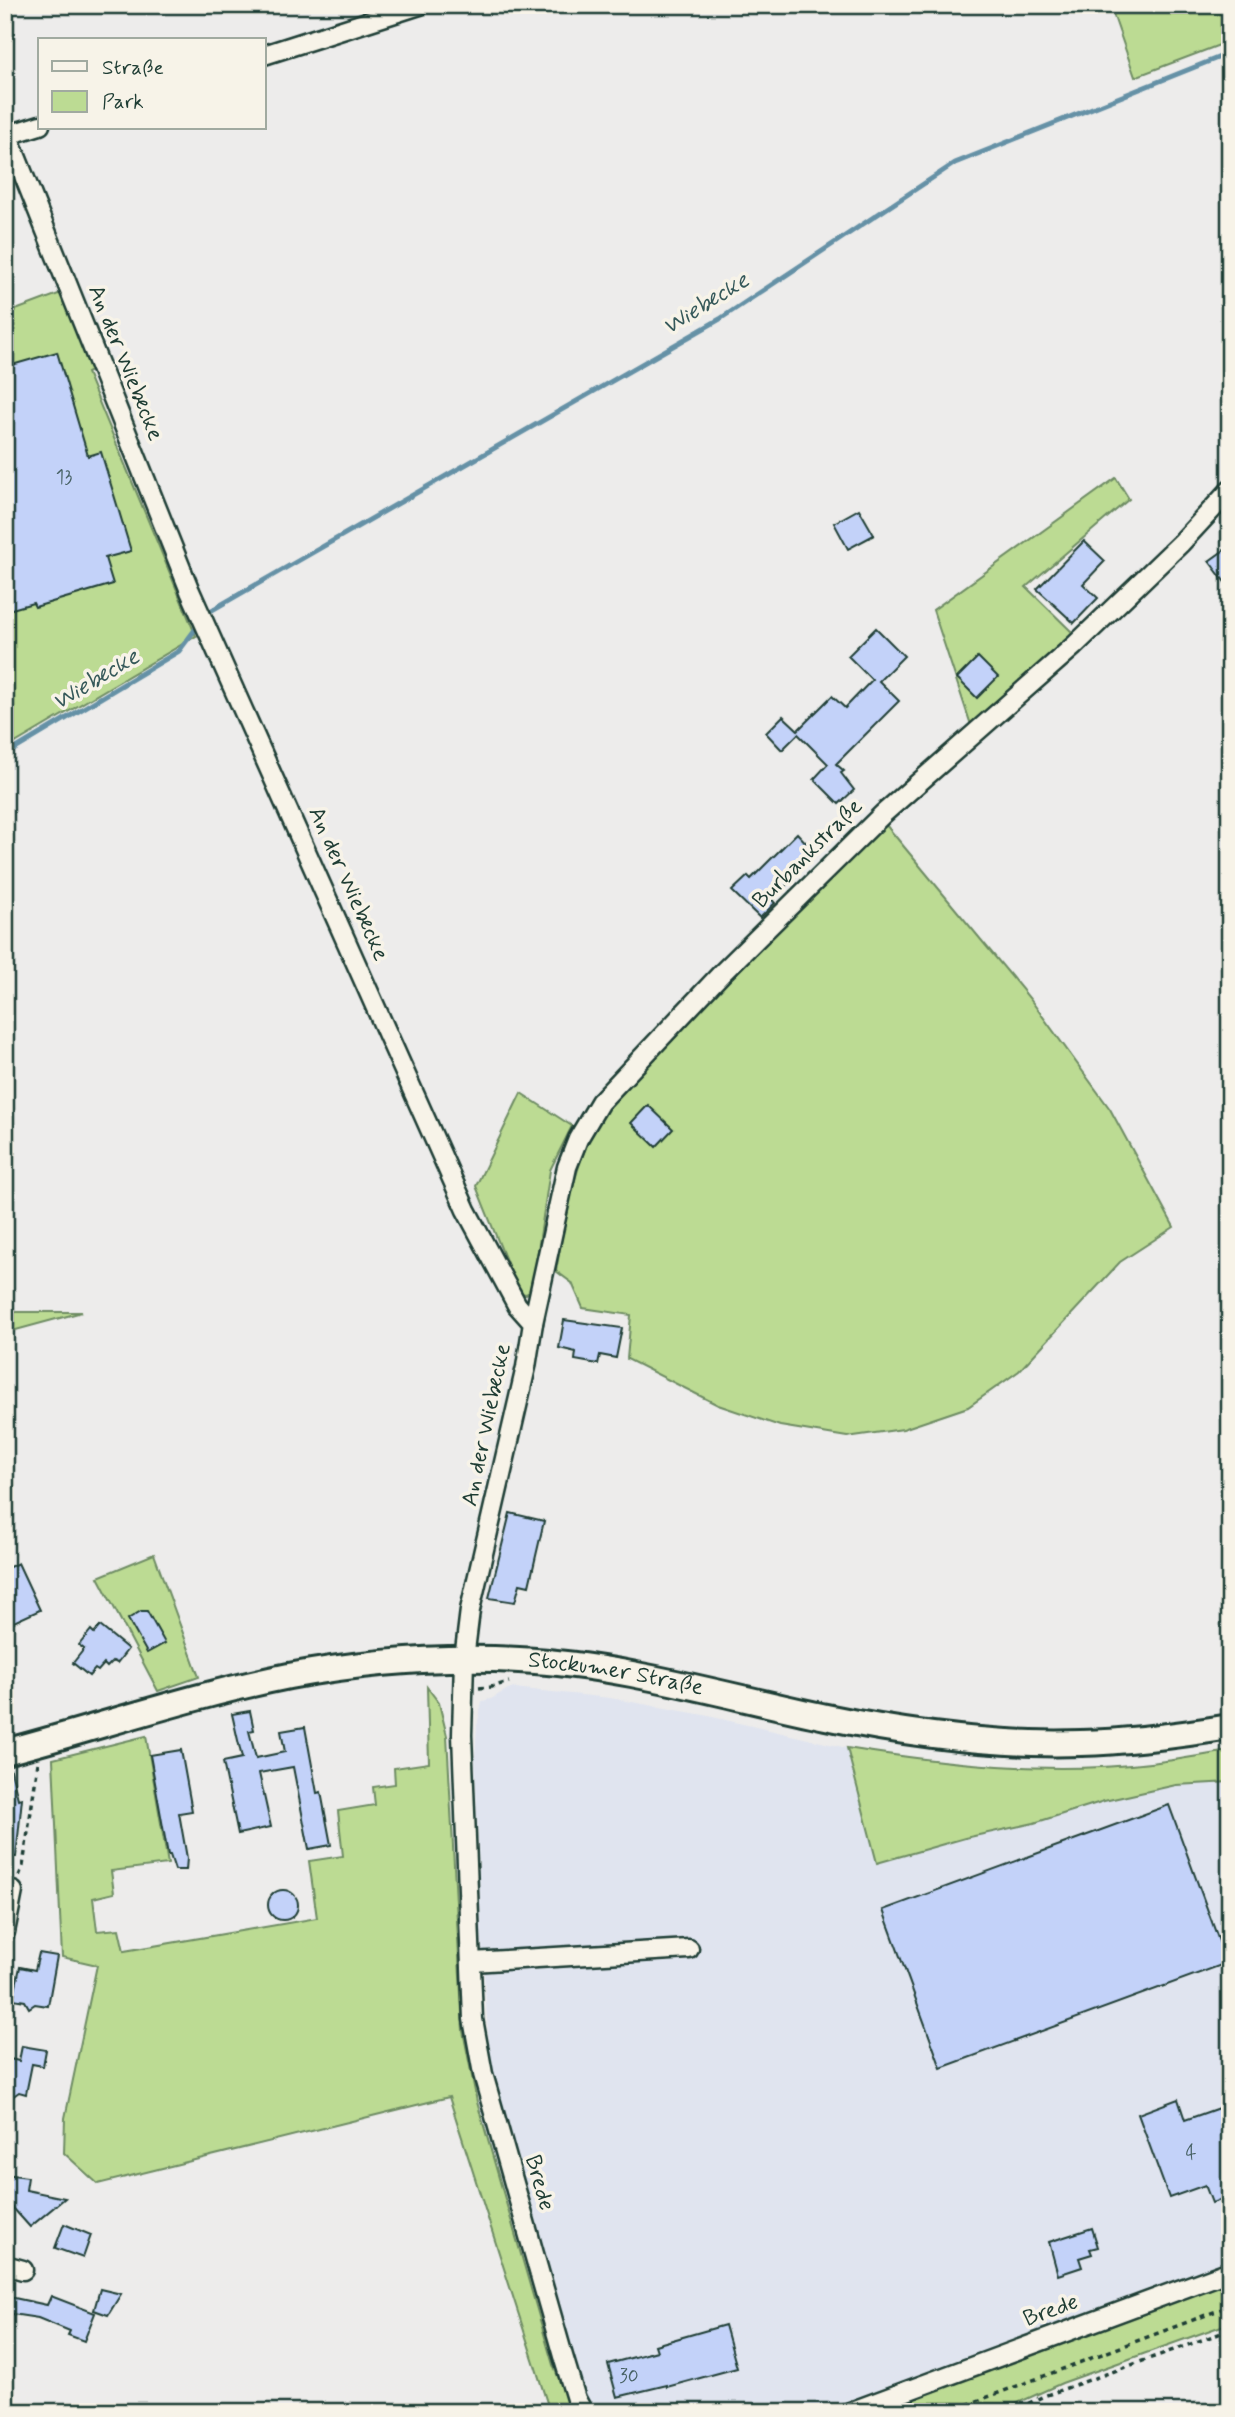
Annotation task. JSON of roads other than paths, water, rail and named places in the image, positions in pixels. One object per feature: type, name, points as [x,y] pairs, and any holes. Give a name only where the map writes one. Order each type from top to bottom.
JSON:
[{"type":"main road","name":"Stockumer Straße","points":[[5,1752],[213,1694],[291,1676],[399,1662],[464,1659],[521,1660],[594,1669],[861,1723],[962,1738],[1079,1743],[1147,1739],[1230,1727]]},
{"type":"street","points":[[266,54],[421,5]]},
{"type":"street","points":[[7,136],[38,126]]},
{"type":"street","name":"An der Wiebecke","points":[[7,136],[190,591],[466,1210],[517,1305],[533,1323],[526,1367],[470,1610],[464,1659]]},
{"type":"street","name":"Burbankstraße","points":[[533,1323],[567,1167],[578,1139],[600,1102],[722,973],[883,814],[1074,646],[1181,543],[1230,490]]},
{"type":"street","name":"Brede","points":[[464,1659],[462,1735],[473,2019],[483,2074],[563,2356],[576,2399],[583,2412]]},
{"type":"street","points":[[5,1932],[13,1891]]},
{"type":"street","points":[[472,1962],[688,1949]]},
{"type":"street","points":[[5,2265],[23,2270]]},
{"type":"street","name":"Brede","points":[[850,2412],[1230,2271]]},
{"type":"waterway","name":"Wiebecke","points":[[212,610],[720,319],[955,163],[1230,53]]},
{"type":"waterway","name":"Wiebecke","points":[[5,755],[179,651],[197,627]]}]
